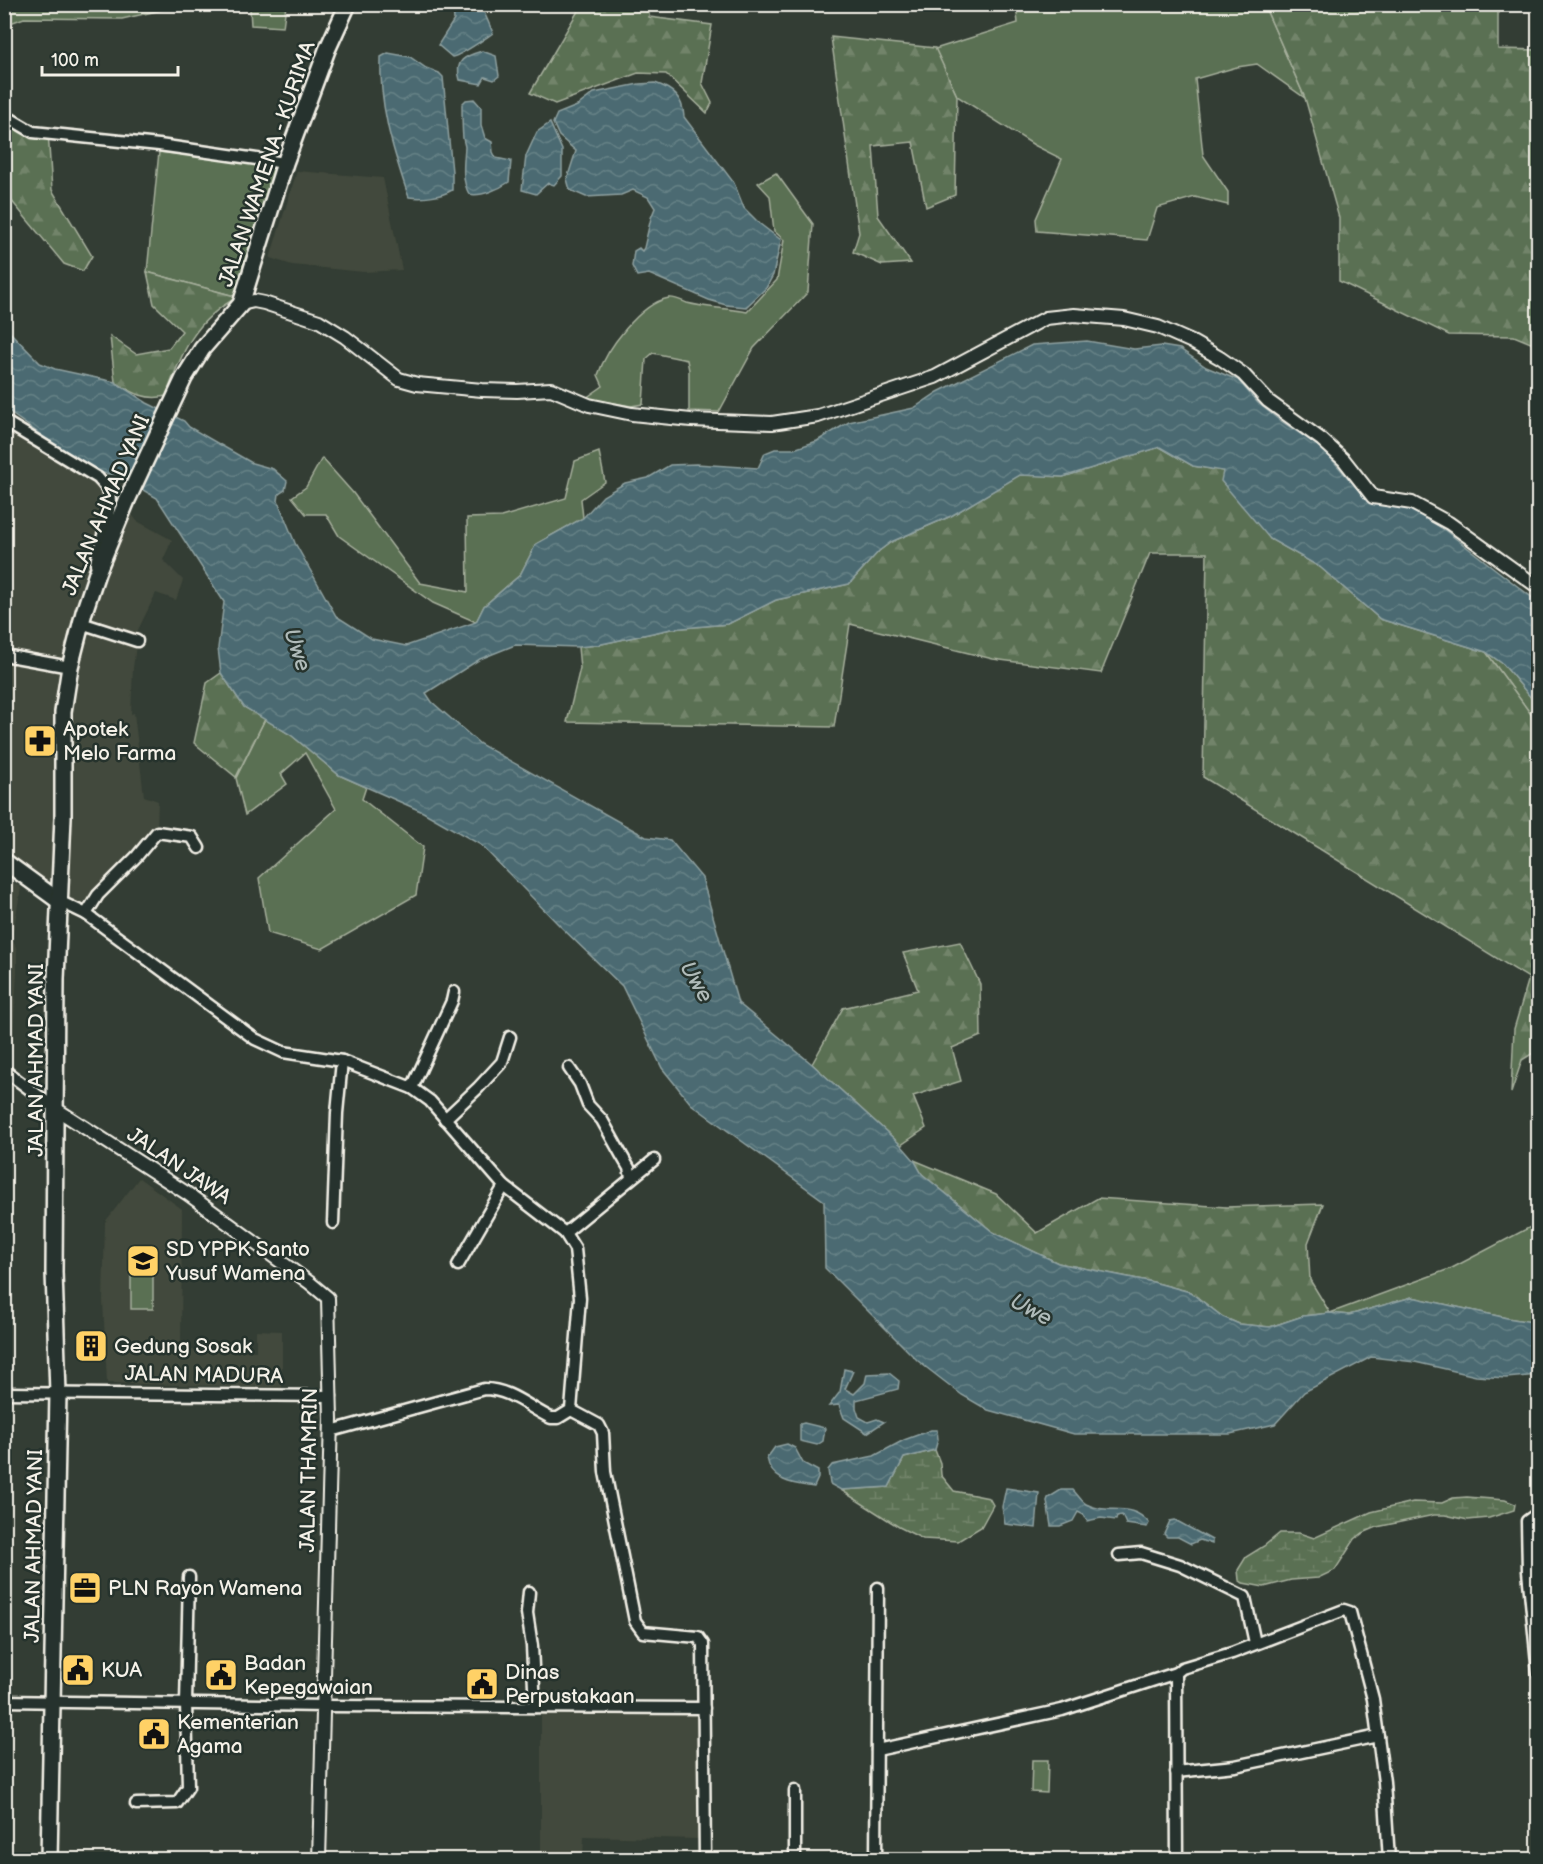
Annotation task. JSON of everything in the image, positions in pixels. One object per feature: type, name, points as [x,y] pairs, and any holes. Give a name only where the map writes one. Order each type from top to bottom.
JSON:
[{"type":"main road","name":"JALAN WAMENA - KURIMA","points":[[241,304],[285,163],[327,50],[348,4]]},
{"type":"main road","name":"JALAN AHMAD YANI","points":[[49,1860],[58,1393],[54,1272],[63,712],[70,667],[81,623],[97,573],[128,498],[184,378],[202,349],[241,304]]},
{"type":"main road","points":[[4,861],[59,901]]},
{"type":"street","points":[[4,114],[25,130],[33,132],[159,145],[285,163]]},
{"type":"street","points":[[241,304],[254,301],[319,321],[345,337],[399,379],[417,384],[505,391],[551,389],[590,405],[632,414],[691,420],[772,423],[818,416],[915,385],[1046,318],[1074,315],[1133,321],[1158,327],[1192,342],[1231,365],[1243,374],[1268,401],[1322,440],[1344,460],[1373,497],[1412,503],[1449,523],[1539,587]]},
{"type":"street","points":[[4,421],[98,478],[109,492],[111,504],[100,542],[96,564],[97,573]]},
{"type":"street","points":[[81,623],[137,641]]},
{"type":"street","points":[[4,655],[70,667]]},
{"type":"street","points":[[86,914],[98,895],[137,856],[157,832],[192,837],[199,848]]},
{"type":"street","points":[[59,901],[86,914],[255,1039],[283,1052],[342,1061],[412,1088],[430,1101],[504,1186],[565,1233],[575,1250],[580,1298],[571,1410]]},
{"type":"street","points":[[412,1088],[454,992]]},
{"type":"street","points":[[445,1119],[502,1062],[510,1037]]},
{"type":"street","points":[[333,1223],[337,1113],[342,1061]]},
{"type":"street","points":[[569,1068],[580,1084],[588,1105],[602,1120],[626,1162],[631,1177]]},
{"type":"street","name":"JALAN JAWA","points":[[4,1070],[56,1108],[188,1194],[328,1298]]},
{"type":"street","points":[[565,1233],[654,1160]]},
{"type":"street","points":[[458,1265],[504,1186]]},
{"type":"street","name":"JALAN THAMRIN","points":[[319,1860],[331,1431],[328,1298]]},
{"type":"street","points":[[331,1431],[484,1389],[494,1389],[510,1394],[551,1418],[558,1418],[571,1410]]},
{"type":"street","name":"JALAN MADURA","points":[[4,1393],[331,1396]]},
{"type":"street","points":[[571,1410],[599,1425],[603,1433],[605,1472],[634,1621],[643,1632],[698,1636],[703,1644],[705,1860]]},
{"type":"street","points":[[1539,1513],[1527,1521],[1528,1571],[1539,1673]]},
{"type":"street","points":[[1119,1555],[1141,1553],[1180,1565],[1245,1597],[1255,1643]]},
{"type":"street","points":[[136,1804],[177,1803],[188,1787],[186,1703],[189,1577]]},
{"type":"street","points":[[876,1860],[878,1588]]},
{"type":"street","points":[[529,1592],[527,1613],[532,1646],[535,1707]]},
{"type":"street","points":[[878,1750],[1062,1710],[1176,1673],[1182,1668],[1232,1653],[1344,1610],[1350,1612],[1369,1680],[1384,1782],[1389,1860]]},
{"type":"street","points":[[1176,1673],[1178,1860]]},
{"type":"street","points":[[4,1701],[704,1708]]},
{"type":"street","points":[[1176,1772],[1234,1766],[1378,1736]]},
{"type":"street","points":[[795,1790],[795,1860]]},
{"type":"shaded area","points":[[297,171],[383,178],[402,270],[364,272],[292,265],[270,258]]},
{"type":"shaded area","points":[[4,419],[107,483],[137,521],[172,540],[163,560],[183,580],[176,600],[156,593],[138,630],[133,668],[131,714],[134,713],[144,796],[158,801],[157,829],[82,912],[5,858]]},
{"type":"shaded area","points":[[5,876],[21,888],[12,938],[17,950],[17,972],[12,1055],[4,1050]]},
{"type":"shaded area","name":"SD YPPK Santo Yusuf Wamena","points":[[139,1178],[182,1209],[181,1350],[256,1351],[256,1330],[282,1331],[282,1388],[107,1383],[103,1301],[105,1222]]},
{"type":"shaded area","points":[[541,1711],[700,1714],[698,1839],[584,1836],[583,1859],[541,1859]]},
{"type":"green space","points":[[5,4],[200,5],[179,6],[122,19],[24,18],[5,25]]},
{"type":"green space","points":[[222,5],[286,5],[283,27],[251,25],[250,9]]},
{"type":"green space","points":[[575,5],[649,5],[649,17],[712,25],[702,83],[712,103],[707,113],[666,74],[638,73],[555,104],[530,93],[578,11]]},
{"type":"green space","points":[[1016,5],[1264,5],[1305,98],[1257,64],[1195,79],[1203,155],[1228,192],[1228,205],[1195,197],[1157,208],[1147,240],[1037,231],[1036,219],[1062,159],[1034,145],[957,96],[935,49],[1018,23]]},
{"type":"green space","points":[[1264,5],[1498,5],[1498,49],[1538,50],[1538,122],[1535,129],[1538,129],[1538,346],[1514,336],[1449,335],[1339,281],[1339,218],[1305,98]]},
{"type":"green space","points":[[831,37],[935,48],[957,96],[955,195],[926,207],[913,142],[873,146],[878,216],[911,263],[882,265],[853,252],[859,233]]},
{"type":"green space","points":[[4,115],[22,128],[48,132],[52,190],[92,256],[83,271],[64,264],[5,193]]},
{"type":"green space","points":[[159,152],[281,166],[238,297],[147,272]]},
{"type":"green space","points":[[776,173],[813,224],[808,292],[754,348],[719,412],[689,411],[687,360],[653,353],[646,359],[643,404],[631,406],[586,398],[603,386],[598,375],[616,341],[636,318],[658,302],[673,298],[694,305],[747,312],[777,280],[784,240],[774,231],[770,196],[758,183]]},
{"type":"green space","points":[[147,272],[238,297],[223,306],[200,327],[184,352],[166,396],[158,397],[139,395],[115,382],[110,336],[136,354],[169,348],[182,331],[154,304]]},
{"type":"green space","points":[[1160,447],[1193,466],[1223,471],[1270,539],[1320,567],[1380,619],[1486,652],[1538,724],[1538,1050],[1522,1060],[1511,1093],[1514,1029],[1529,978],[1203,777],[1207,553],[1150,553],[1101,673],[993,659],[850,624],[834,727],[567,722],[580,668],[578,647],[671,629],[728,624],[776,600],[849,584],[879,551],[891,542],[951,516],[1020,474],[1063,477]]},
{"type":"green space","points":[[599,452],[605,482],[581,499],[583,518],[536,544],[520,575],[484,606],[476,622],[433,603],[339,536],[326,514],[306,514],[292,497],[306,487],[322,458],[353,493],[420,583],[468,592],[467,518],[501,517],[566,498],[575,461]]},
{"type":"green space","points":[[1486,652],[1503,664],[1538,706],[1538,724]]},
{"type":"green space","points":[[221,673],[244,707],[265,719],[236,777],[194,743],[207,683]]},
{"type":"green space","points":[[265,719],[291,735],[339,775],[366,787],[362,799],[423,847],[416,895],[322,949],[268,933],[259,878],[336,809],[305,753],[281,774],[287,784],[245,815],[236,778]]},
{"type":"green space","points":[[960,942],[980,984],[981,1036],[952,1048],[961,1081],[913,1096],[926,1128],[901,1145],[812,1064],[843,1008],[918,990],[903,953]]},
{"type":"green space","points":[[914,1160],[996,1194],[1037,1233],[1098,1198],[1226,1207],[1323,1204],[1308,1243],[1310,1280],[1330,1313],[1303,1316],[1270,1327],[1239,1324],[1223,1317],[1190,1292],[1153,1282],[1058,1263],[993,1232],[922,1174]]},
{"type":"green space","points":[[1538,1223],[1538,1323],[1412,1297],[1349,1315],[1330,1313],[1452,1268]]},
{"type":"green space","points":[[131,1270],[153,1271],[153,1309],[131,1309]]},
{"type":"green space","points":[[935,1450],[940,1463],[941,1475],[954,1491],[989,1498],[993,1505],[981,1527],[958,1541],[923,1539],[899,1527],[841,1490],[889,1487],[904,1458]]},
{"type":"green space","points":[[1453,1498],[1505,1500],[1515,1504],[1514,1510],[1489,1518],[1468,1520],[1434,1515],[1377,1527],[1355,1539],[1335,1570],[1318,1578],[1291,1580],[1264,1587],[1243,1583],[1239,1580],[1238,1570],[1246,1557],[1280,1533],[1299,1533],[1314,1538],[1371,1512],[1413,1502],[1442,1503]]},
{"type":"green space","points":[[1032,1760],[1048,1760],[1047,1793],[1031,1792]]},
{"type":"water","points":[[453,5],[481,5],[493,33],[466,51],[452,57],[438,45],[454,20]]},
{"type":"water","points":[[482,51],[496,56],[499,76],[494,80],[485,77],[481,84],[460,80],[459,68],[462,60]]},
{"type":"water","points":[[388,53],[410,57],[443,77],[452,190],[431,197],[409,197],[384,109],[381,57]]},
{"type":"water","points":[[655,83],[676,95],[682,105],[684,117],[734,183],[744,208],[781,240],[773,275],[766,288],[746,307],[709,300],[649,274],[637,276],[632,266],[634,251],[639,248],[642,251],[644,248],[655,208],[648,197],[633,190],[621,195],[586,197],[570,190],[567,179],[576,151],[559,136],[553,123],[557,114],[577,106],[594,93]]},
{"type":"water","points":[[474,99],[481,107],[481,125],[485,138],[492,142],[496,158],[511,161],[509,182],[490,192],[474,195],[469,194],[464,177],[465,147],[462,104],[466,100]]},
{"type":"water","points":[[550,123],[562,150],[562,176],[554,185],[548,183],[536,194],[522,190],[526,156],[537,132]]},
{"type":"water","name":"Uwe","points":[[4,326],[40,363],[55,369],[115,382],[252,463],[273,469],[287,481],[285,490],[279,494],[278,501],[295,543],[336,616],[372,639],[406,646],[476,622],[484,606],[520,575],[536,544],[583,518],[603,496],[625,483],[648,478],[670,465],[696,464],[758,468],[765,453],[775,449],[794,449],[817,441],[849,422],[914,408],[938,392],[1032,345],[1087,341],[1134,349],[1162,346],[1180,349],[1206,367],[1238,380],[1258,403],[1323,449],[1369,502],[1410,509],[1442,528],[1538,602],[1538,706],[1503,664],[1486,652],[1380,619],[1320,567],[1270,539],[1221,481],[1223,471],[1193,466],[1160,447],[1063,477],[1020,475],[951,516],[891,542],[879,551],[849,584],[776,600],[728,624],[671,629],[578,647],[515,645],[480,659],[426,693],[432,702],[480,744],[646,837],[670,840],[702,878],[738,1003],[812,1064],[901,1145],[922,1174],[993,1232],[1058,1263],[1153,1282],[1190,1292],[1223,1317],[1239,1324],[1270,1327],[1303,1316],[1330,1313],[1349,1315],[1412,1297],[1538,1323],[1538,1375],[1506,1378],[1476,1376],[1415,1362],[1371,1357],[1304,1392],[1275,1424],[1230,1434],[1074,1434],[988,1410],[962,1395],[918,1361],[825,1268],[824,1201],[691,1104],[662,1068],[622,986],[481,845],[423,812],[339,775],[291,735],[244,707],[221,673],[218,648],[224,602],[157,498],[117,475],[103,473],[75,459],[13,415],[5,405]]},
{"type":"water","points":[[844,1369],[853,1371],[845,1389],[854,1394],[865,1383],[867,1374],[889,1373],[899,1381],[898,1389],[856,1400],[859,1417],[868,1422],[877,1419],[884,1422],[867,1433],[844,1418],[839,1405],[829,1406],[840,1392]]},
{"type":"water","points":[[800,1424],[825,1428],[823,1441],[817,1445],[800,1441]]},
{"type":"water","points":[[937,1430],[938,1439],[935,1450],[904,1458],[889,1487],[841,1490],[830,1484],[828,1470],[832,1465],[874,1456],[904,1440]]},
{"type":"water","points":[[787,1444],[795,1448],[803,1463],[818,1471],[814,1487],[784,1480],[778,1477],[769,1466],[767,1458],[775,1447]]},
{"type":"water","points":[[1006,1488],[1039,1493],[1036,1528],[1005,1524],[1002,1507]]},
{"type":"water","points":[[1061,1490],[1073,1490],[1084,1503],[1094,1507],[1134,1512],[1149,1523],[1147,1527],[1126,1524],[1122,1515],[1117,1516],[1116,1520],[1101,1518],[1087,1521],[1084,1515],[1078,1512],[1073,1521],[1060,1526],[1051,1526],[1047,1501]]},
{"type":"water","points":[[1175,1520],[1212,1540],[1212,1544],[1200,1540],[1191,1544],[1178,1537],[1167,1537],[1164,1534],[1170,1521]]},
{"type":"place","name":"Apotek Melo Farma","points":[[40,741]]},
{"type":"place","name":"SD YPPK Santo Yusuf Wamena","points":[[143,1261]]},
{"type":"place","name":"Gedung Sosak","points":[[91,1346]]},
{"type":"place","name":"PLN Rayon Wamena","points":[[85,1588]]},
{"type":"place","name":"KUA","points":[[78,1670]]},
{"type":"place","name":"Badan Kepegawaian","points":[[221,1675]]},
{"type":"place","name":"Dinas Perpustakaan","points":[[482,1684]]},
{"type":"place","name":"Kementerian Agama","points":[[154,1734]]}]
